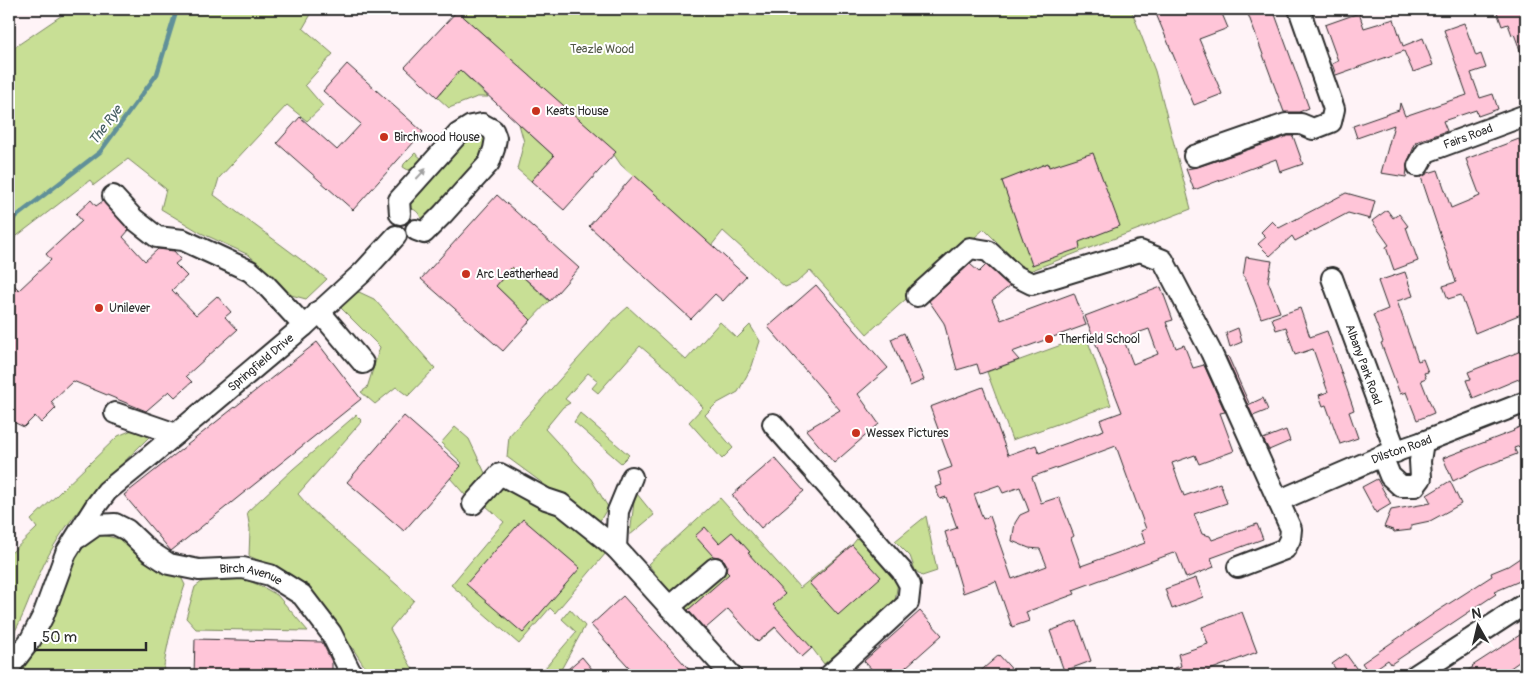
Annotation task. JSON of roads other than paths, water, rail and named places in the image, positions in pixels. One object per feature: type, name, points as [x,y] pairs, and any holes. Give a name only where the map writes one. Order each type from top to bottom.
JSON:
[{"type":"street","points":[[1194,156],[1286,124],[1301,124],[1313,129],[1330,122],[1334,109],[1299,9]]},
{"type":"street","name":"Fairs Road","points":[[1418,166],[1426,152],[1526,115]]},
{"type":"street","points":[[400,214],[399,200],[458,134],[471,126],[482,124],[493,130],[496,138],[489,163],[444,214],[424,233],[416,230]]},
{"type":"street","points":[[113,196],[134,219],[157,237],[183,240],[250,271],[265,284],[304,326]]},
{"type":"street","points":[[400,214],[413,217],[417,224],[416,230],[411,237],[406,239],[396,236],[392,228],[394,218],[400,214]]},
{"type":"street","name":"Springfield Drive","points":[[9,668],[31,639],[39,624],[66,553],[107,490],[119,482],[304,326],[363,272],[396,236]]},
{"type":"street","points":[[917,296],[970,248],[988,251],[1014,275],[1032,284],[1140,251],[1163,260],[1211,352],[1291,529],[1290,539],[1285,549],[1238,567]]},
{"type":"street","name":"Albany Park Road","points":[[1332,278],[1389,454],[1390,476],[1401,486],[1415,486],[1421,478],[1420,461],[1423,442]]},
{"type":"street","points":[[319,311],[363,363]]},
{"type":"street","name":"Dilston Road","points":[[1278,501],[1389,454],[1526,402]]},
{"type":"street","points":[[115,413],[176,434]]},
{"type":"street","points":[[773,424],[902,571],[910,585],[908,603],[830,675]]},
{"type":"street","points":[[473,504],[500,474],[546,499],[561,504],[616,548],[731,675]]},
{"type":"street","points":[[616,548],[618,511],[632,477]]},
{"type":"street","points":[[114,524],[112,508],[114,494],[119,482]]},
{"type":"street","name":"Springfield Drive","points":[[72,543],[96,525],[114,524]]},
{"type":"street","name":"Birch Avenue","points":[[114,524],[127,530],[150,551],[169,564],[199,570],[242,568],[270,575],[302,595],[331,633],[346,670]]},
{"type":"street","points":[[669,607],[715,568]]},
{"type":"street","points":[[1416,675],[1526,603]]},
{"type":"waterway","name":"The Rye","points":[[9,222],[100,152],[157,74],[177,9]]},
{"type":"place","name":"Keats House","points":[[536,111]]},
{"type":"place","name":"Birchwood House","points":[[384,137]]},
{"type":"place","name":"Arc Leatherhead","points":[[466,274]]},
{"type":"place","name":"Unilever","points":[[99,308]]},
{"type":"place","name":"Therfield School","points":[[1049,339]]},
{"type":"place","name":"Wessex Pictures","points":[[856,433]]},
{"type":"park label","name":"Teazle Wood","points":[[602,49]]}]
